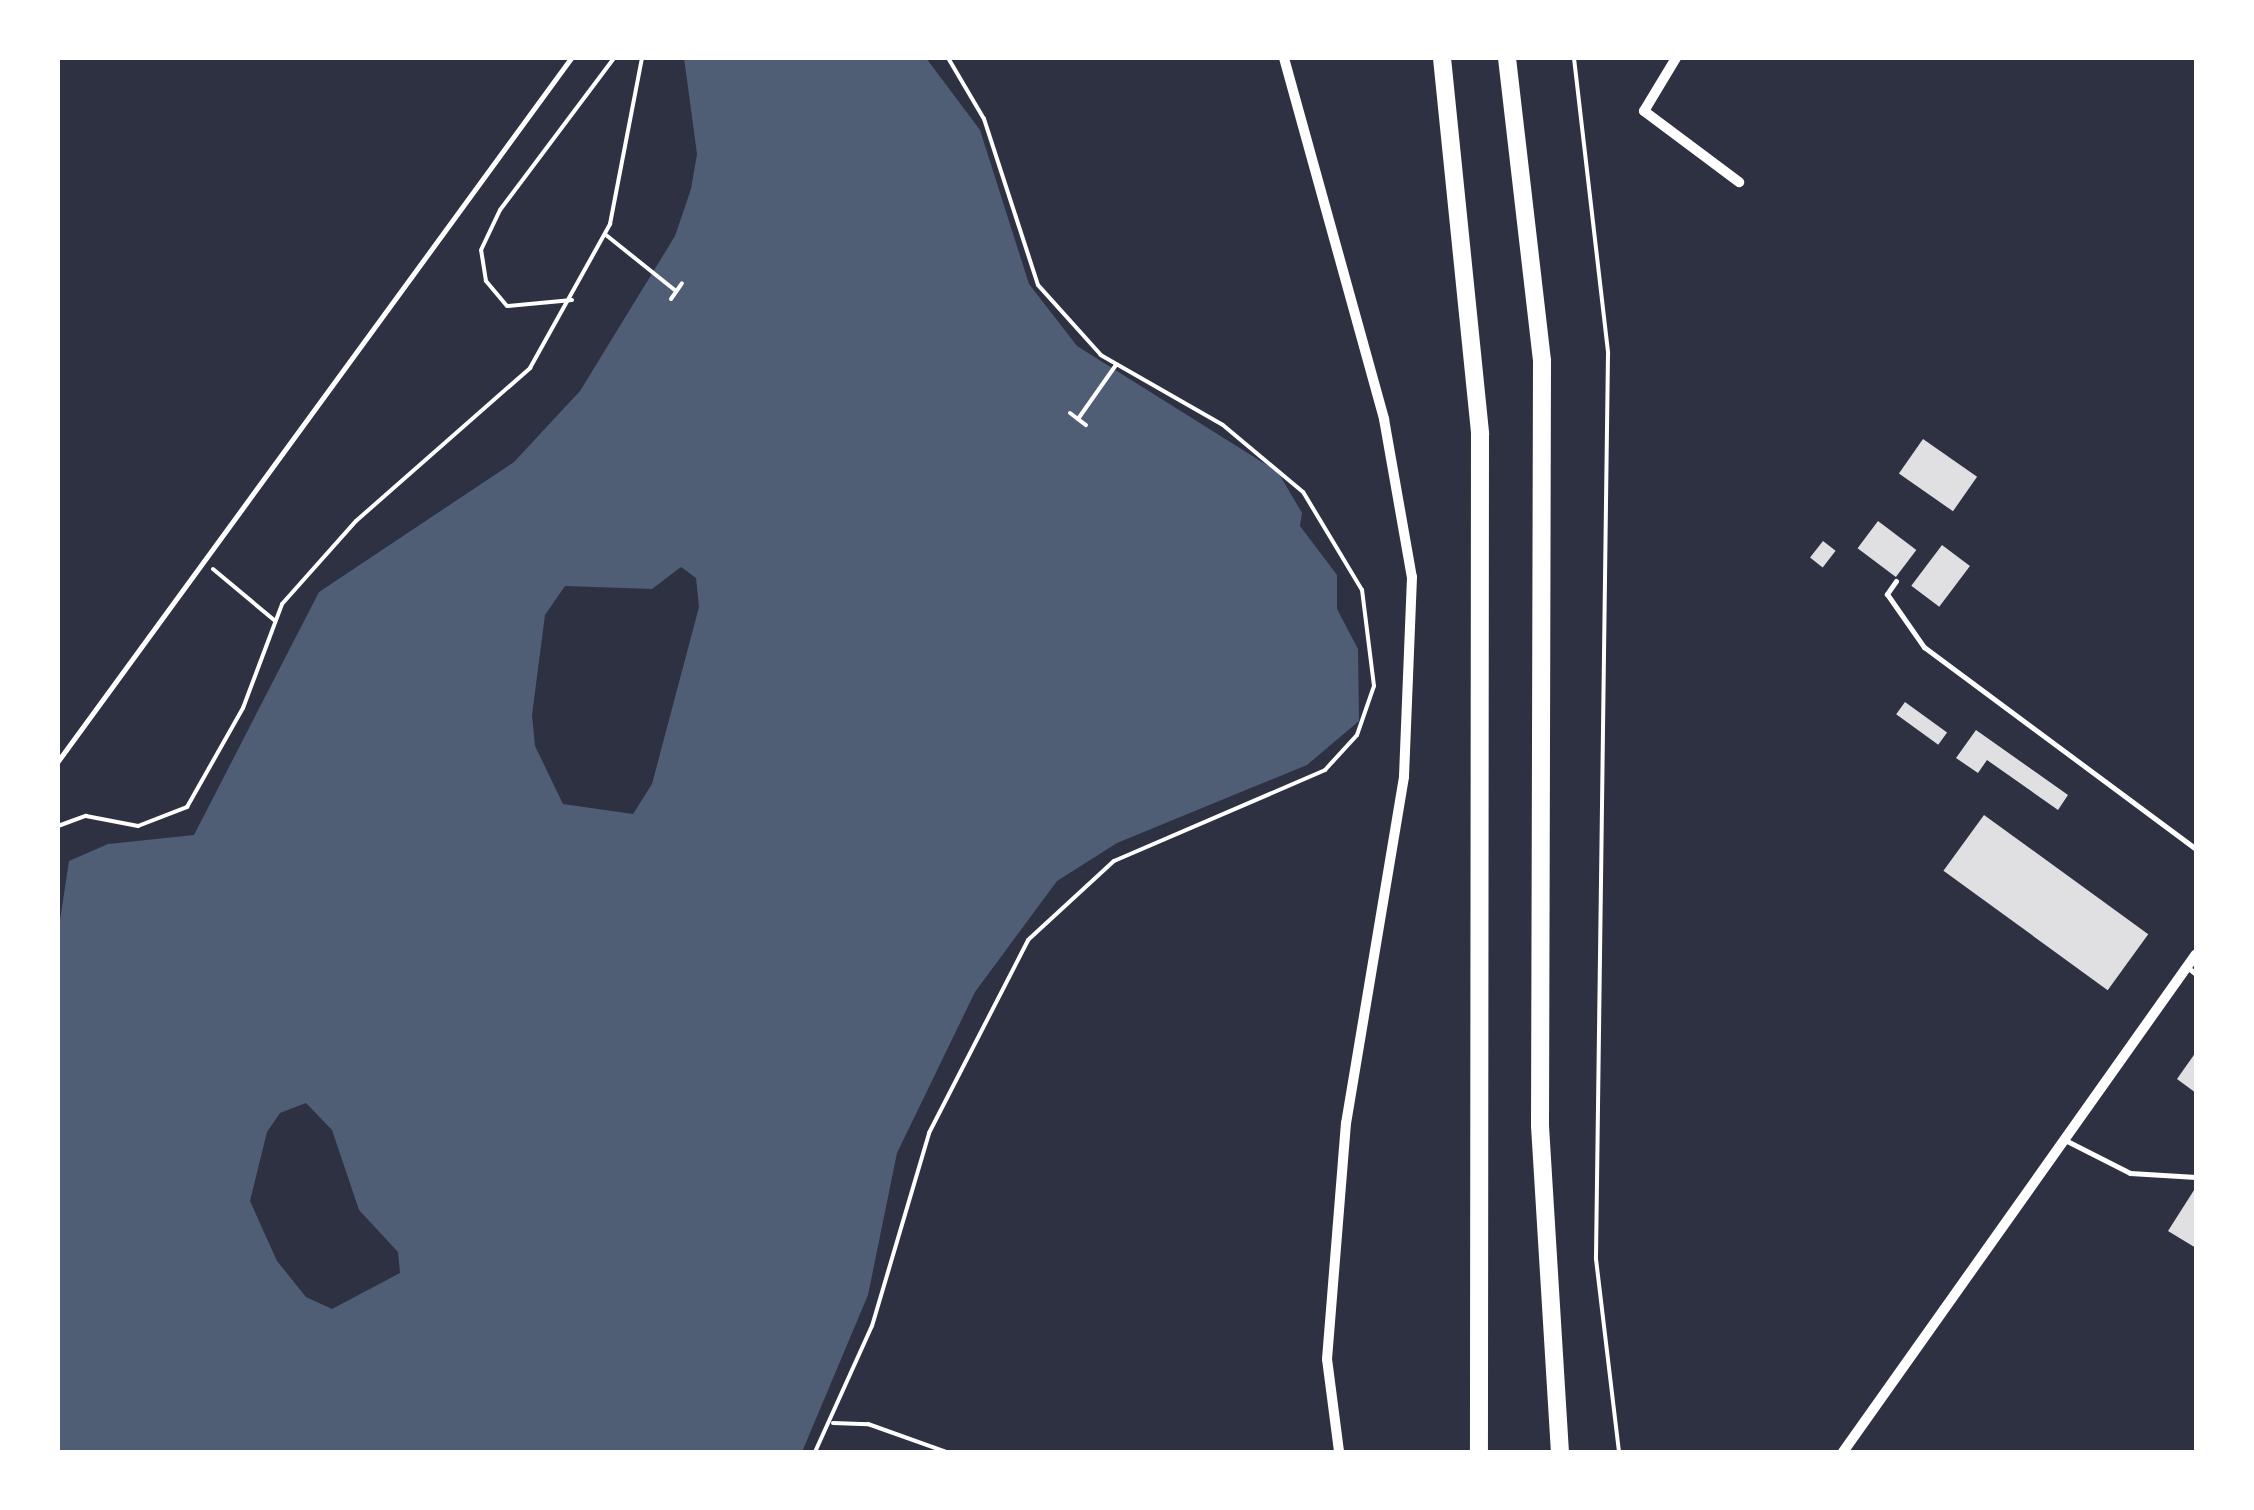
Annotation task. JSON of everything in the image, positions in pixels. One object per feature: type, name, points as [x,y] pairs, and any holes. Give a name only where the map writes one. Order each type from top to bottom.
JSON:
[{"type":"highway","points":[[1442,58],[1480,434],[1479,1452]]},
{"type":"highway","points":[[1507,58],[1542,361],[1540,1126],[1560,1452]]},
{"type":"street","points":[[1284,58],[1384,419],[1412,576],[1404,778],[1344,1143],[1327,1359],[1339,1452]]},
{"type":"street","points":[[1676,58],[1644,112],[1739,182]]},
{"type":"street","points":[[1842,1452],[2192,970],[2196,954]]},
{"type":"lane","points":[[58,761],[571,58]]},
{"type":"lane","points":[[1896,581],[1886,594],[1924,647],[2196,849]]},
{"type":"lane","points":[[2065,1140],[2130,1173],[2196,1177]]},
{"type":"path","points":[[572,300],[507,306],[486,280],[481,250],[614,58]]},
{"type":"path","points":[[58,826],[86,816],[138,826],[187,807],[236,724],[274,620],[356,521],[520,380],[572,300],[606,236],[642,58]]},
{"type":"path","points":[[815,1452],[872,1326],[928,1133],[1028,940],[1114,861],[1324,770],[1357,735],[1370,703],[1374,647],[1362,590],[1314,506],[1248,442],[1116,365],[1073,329],[1030,272],[994,144],[948,58]]},
{"type":"path","points":[[1574,58],[1608,353],[1596,1241],[1619,1452]]},
{"type":"path","points":[[606,236],[676,292]]},
{"type":"path","points":[[671,299],[682,283]]},
{"type":"path","points":[[1078,419],[1116,365]]},
{"type":"path","points":[[1070,413],[1086,424]]},
{"type":"path","points":[[204,560],[274,620]]},
{"type":"path","points":[[831,1423],[868,1424],[946,1452]]},
{"type":"water","points":[[684,58],[926,58],[980,130],[1029,284],[1077,346],[1278,472],[1302,513],[1300,526],[1337,575],[1337,609],[1358,649],[1359,721],[1307,765],[1117,843],[1057,881],[975,992],[897,1153],[868,1295],[802,1452],[58,1452],[58,933],[69,861],[108,844],[194,835],[319,592],[514,462],[580,391],[675,236],[691,189],[697,154]],"holes":[[[681,567],[696,578],[699,607],[652,784],[633,814],[563,804],[535,746],[532,715],[545,615],[565,586],[652,589]],[[306,1103],[332,1130],[359,1210],[398,1252],[400,1273],[332,1309],[306,1297],[277,1261],[250,1201],[267,1132],[280,1113]]]},
{"type":"building","points":[[1923,439],[1977,477],[1953,511],[1899,473]]},
{"type":"building","points":[[1878,521],[1916,550],[1896,577],[1858,548]]},
{"type":"building","points":[[1823,541],[1836,551],[1823,567],[1810,558]]},
{"type":"building","points":[[1942,545],[1970,566],[1939,607],[1911,586]]},
{"type":"building","points":[[1905,702],[1947,733],[1938,745],[1896,714]]},
{"type":"building","points":[[1976,730],[2068,795],[2058,810],[1987,760],[1978,773],[1956,758]]},
{"type":"building","points":[[1984,815],[2148,934],[2108,990],[1943,871]]},
{"type":"building","points":[[2196,1052],[2196,1093],[2177,1079]]},
{"type":"building","points":[[2196,1187],[2196,1248],[2168,1231]]}]
